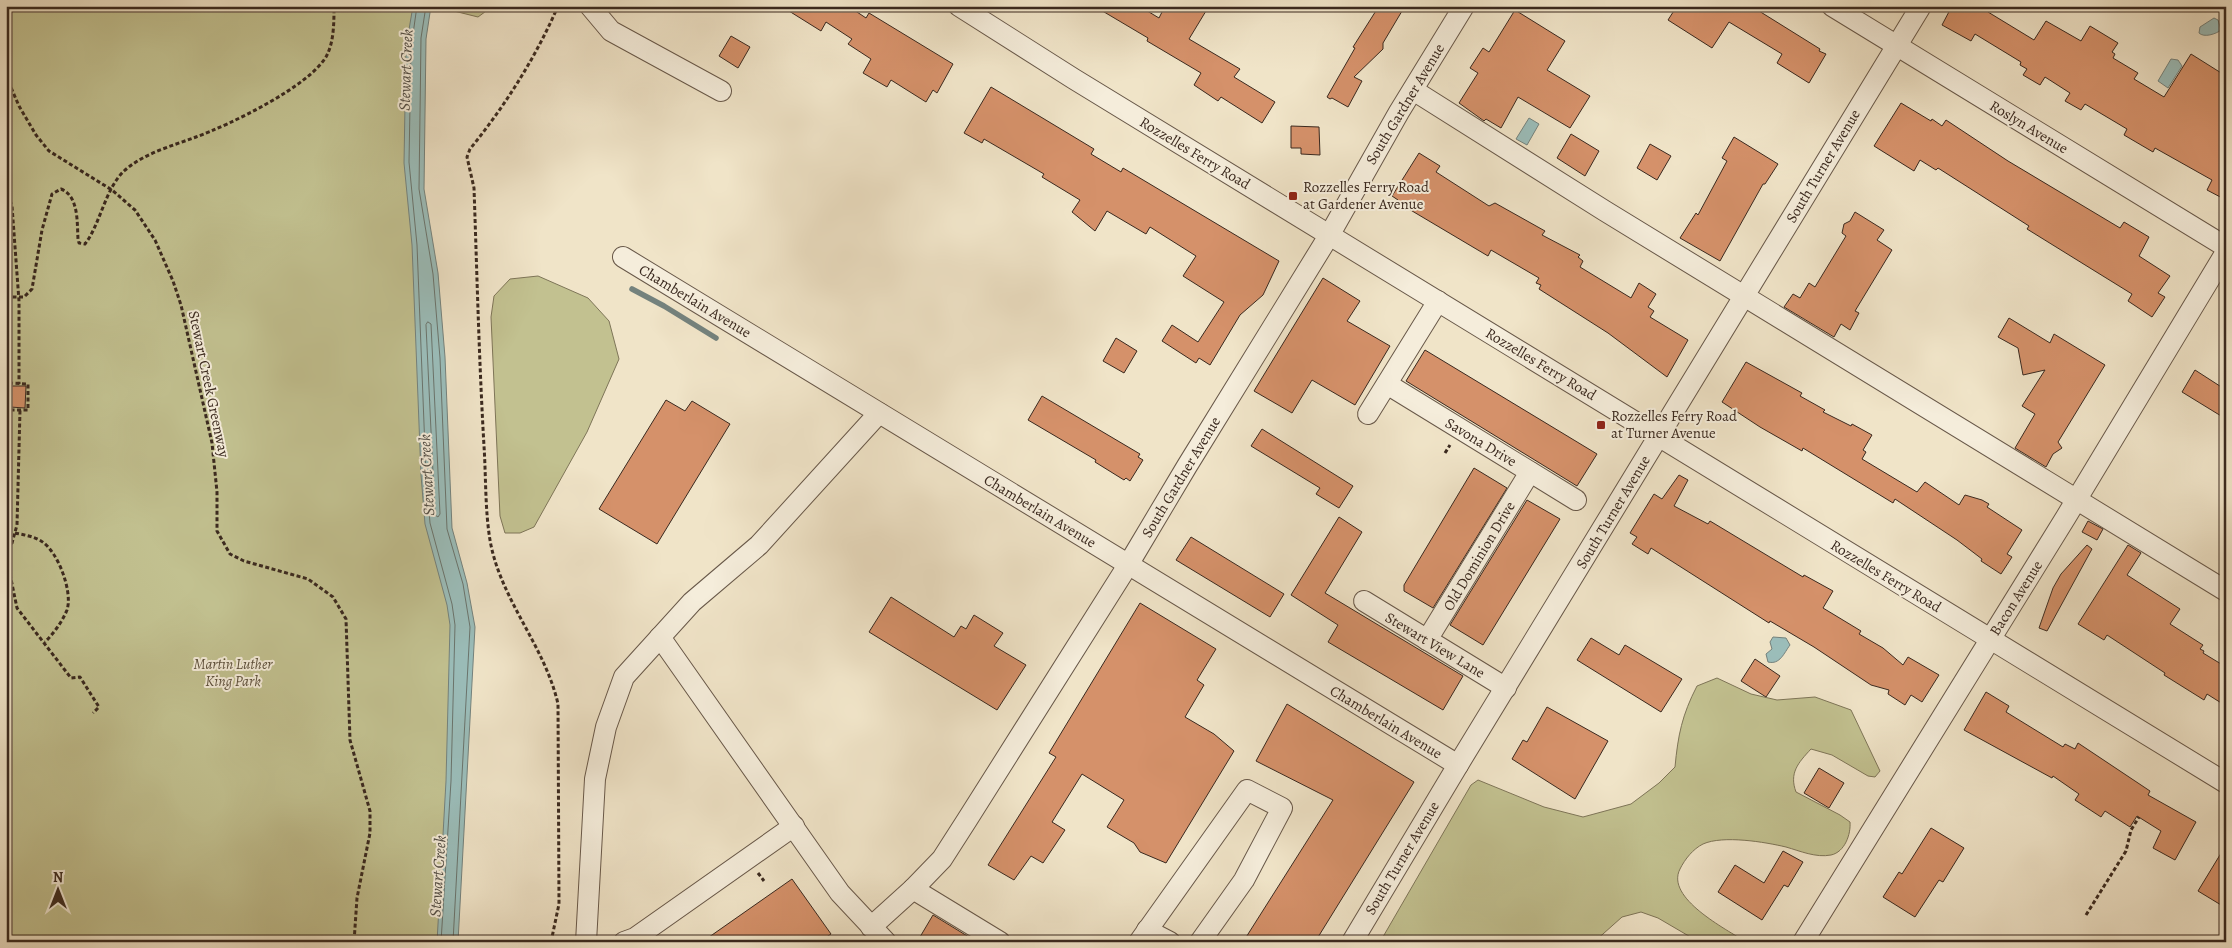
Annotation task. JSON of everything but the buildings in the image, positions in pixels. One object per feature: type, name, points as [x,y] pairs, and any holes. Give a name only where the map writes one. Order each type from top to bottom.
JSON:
[{"type":"street","points":[[590,6],[611,31],[721,91]]},
{"type":"street","name":"Rozzelles Ferry Road","points":[[960,6],[1074,79],[2226,783]]},
{"type":"street","name":"South Gardner Avenue","points":[[871,927],[913,890],[942,859],[1128,565],[1192,457],[1330,234],[1464,6]]},
{"type":"street","name":"Roslyn Avenue","points":[[1832,6],[2226,247]]},
{"type":"street","name":"South Turner Avenue","points":[[1352,942],[1921,6]]},
{"type":"street","points":[[1413,90],[1744,296],[2226,591]]},
{"type":"street","name":"Bacon Avenue","points":[[1804,942],[2226,252]]},
{"type":"street","name":"Chamberlain Avenue","points":[[623,257],[1458,765]]},
{"type":"street","points":[[1368,414],[1438,301]]},
{"type":"street","name":"Savona Drive","points":[[1387,384],[1576,500]]},
{"type":"street","points":[[586,942],[595,779],[606,727],[624,676],[692,602],[759,545],[878,413]]},
{"type":"street","name":"Old Dominion Drive","points":[[1428,640],[1530,472]]},
{"type":"street","name":"Stewart View Lane","points":[[1364,601],[1506,688]]},
{"type":"street","points":[[660,636],[840,893],[886,942]]},
{"type":"street","points":[[1170,942],[1143,936],[1247,790],[1282,808],[1244,880],[1200,942]]},
{"type":"street","points":[[624,942],[635,938],[794,826]]},
{"type":"street","points":[[913,890],[1000,942]]},
{"type":"path","points":[[6,298],[18,298],[29,294],[32,290],[44,221],[52,194],[61,189],[70,195],[74,203],[78,239],[82,245],[88,240],[101,209],[123,172],[143,157],[230,122],[289,89],[317,70],[327,54],[332,37],[334,6]]},
{"type":"path","points":[[551,942],[559,904],[558,704],[554,686],[500,575],[490,540],[482,416],[474,188],[468,157],[470,149],[504,104],[558,6]]},
{"type":"path","name":"Stewart Creek Greenway","points":[[6,76],[19,106],[36,136],[49,150],[112,190],[135,210],[155,240],[178,297],[212,443],[217,492],[217,531],[230,554],[244,561],[308,579],[333,597],[346,619],[350,740],[370,811],[370,833],[357,898],[354,942]]},
{"type":"path","points":[[6,188],[12,206],[18,298],[19,384]]},
{"type":"path","points":[[6,206],[12,206]]},
{"type":"path","points":[[9,383],[19,384],[28,384],[28,410],[7,411],[9,383]]},
{"type":"path","points":[[6,547],[12,543],[16,533],[20,410]]},
{"type":"path","points":[[16,533],[30,536],[42,542],[53,552],[60,564],[65,582],[68,595],[67,609],[53,634],[45,642]]},
{"type":"path","points":[[6,555],[8,574],[17,608],[71,678],[80,677],[99,707],[94,713]]},
{"type":"path","points":[[2086,915],[2126,851],[2131,830],[2139,817]]},
{"type":"green space","name":"Martin Luther King Park","points":[[6,6],[422,6],[415,151],[460,619],[446,942],[6,942]]},
{"type":"green space","points":[[453,6],[493,6],[478,17],[454,11]]},
{"type":"green space","points":[[538,276],[588,298],[609,321],[619,359],[587,432],[534,527],[520,533],[505,533],[500,516],[491,317],[494,296],[510,279]]},
{"type":"green space","points":[[1717,678],[1751,694],[1777,700],[1815,697],[1851,710],[1880,771],[1875,777],[1868,776],[1832,755],[1811,749],[1796,769],[1794,785],[1796,792],[1850,822],[1846,842],[1836,853],[1820,856],[1767,843],[1721,840],[1703,844],[1687,858],[1680,869],[1678,880],[1681,891],[1700,912],[1746,942],[1699,942],[1658,918],[1641,912],[1622,917],[1594,942],[1380,942],[1471,785],[1478,780],[1544,807],[1583,817],[1631,804],[1659,783],[1675,767],[1682,725],[1692,696],[1697,686]]},
{"type":"water","name":"Stewart Creek","points":[[413,6],[431,6],[426,39],[424,189],[438,273],[445,357],[452,528],[467,583],[475,627],[458,942],[437,942],[446,781],[450,625],[447,605],[425,524],[421,475],[412,245],[404,163],[406,47]]},
{"type":"water","points":[[2214,18],[2218,20],[2221,30],[2210,35],[2199,33],[2200,27]]},
{"type":"water","points":[[2171,59],[2178,60],[2182,66],[2168,88],[2158,81]]},
{"type":"water","points":[[1529,118],[1539,124],[1527,145],[1516,139]]},
{"type":"water","points":[[1773,637],[1786,638],[1790,645],[1779,660],[1768,662],[1766,654],[1772,649],[1770,642]]},
{"type":"waterway","points":[[632,289],[716,338]]},
{"type":"place","name":"Rozzelles Ferry Road at Gardener Avenue","points":[[1293,196]]},
{"type":"place","name":"Rozzelles Ferry Road at Turner Avenue","points":[[1601,425]]}]
